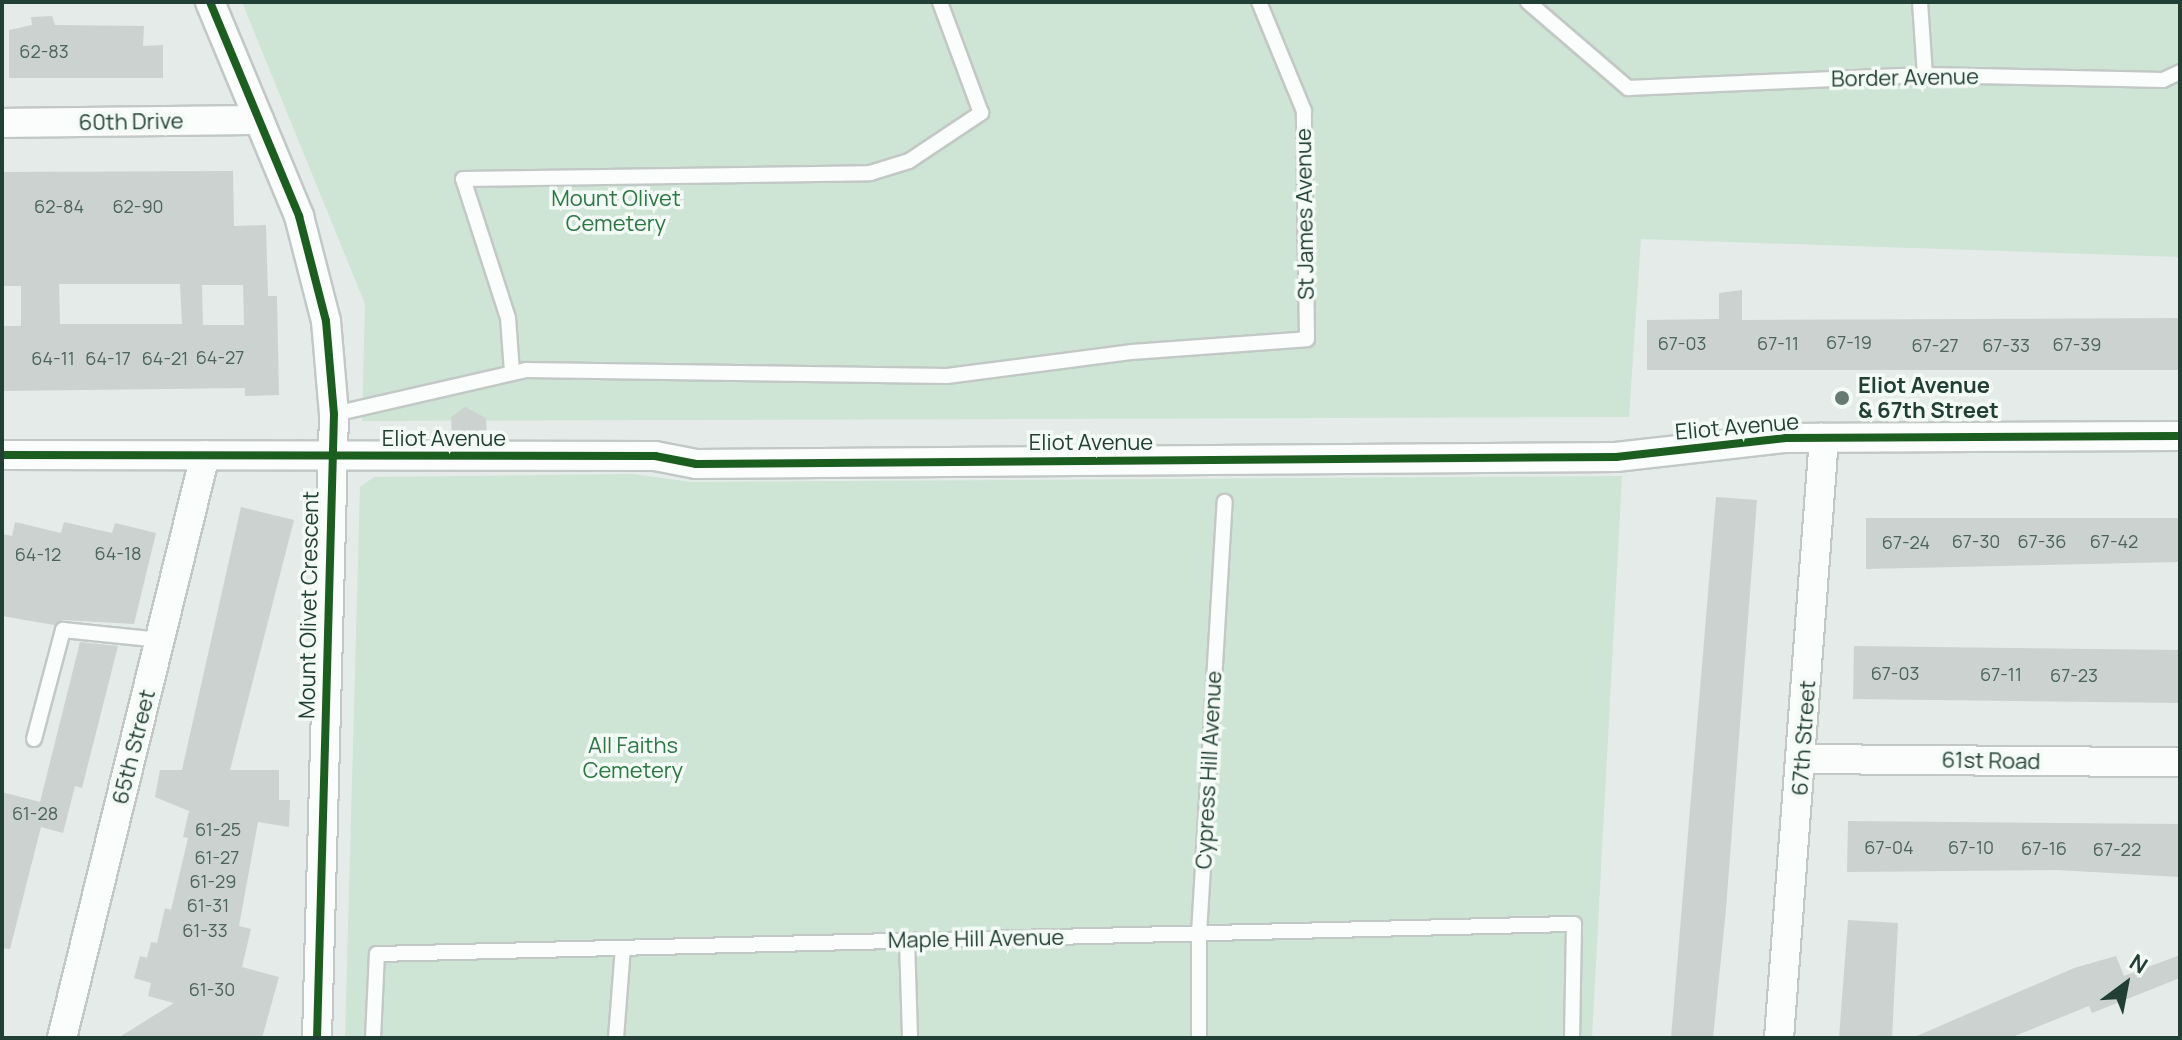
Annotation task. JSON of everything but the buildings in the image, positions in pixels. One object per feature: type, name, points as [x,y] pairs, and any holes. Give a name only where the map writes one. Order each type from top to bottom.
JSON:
[{"type":"street","name":"Mount Olivet Crescent","points":[[210,2],[259,120],[317,278],[334,414],[317,1038]]},
{"type":"street","name":"60th Drive","points":[[2,123],[259,120]]},
{"type":"street","name":"Eliot Avenue","points":[[2,455],[331,453],[655,456],[696,464],[1616,457],[1824,438],[2180,436]]},
{"type":"street","name":"67th Street","points":[[1779,1038],[1803,759],[1824,438]]},
{"type":"street","name":"65th Street","points":[[62,1038],[205,455]]},
{"type":"street","name":"61st Road","points":[[1803,759],[2180,762]]},
{"type":"lane","points":[[334,414],[512,372],[508,318],[463,179],[870,173],[935,147],[981,113],[940,2]]},
{"type":"lane","name":"St James Avenue","points":[[512,372],[947,376],[1132,352],[1307,339],[1304,111],[1259,2]]},
{"type":"lane","name":"Border Avenue","points":[[1528,2],[1628,88],[1925,75],[2163,80],[2180,72]]},
{"type":"lane","points":[[1920,2],[1925,75]]},
{"type":"lane","name":"Cypress Hill Avenue","points":[[1199,1038],[1199,934],[1225,502]]},
{"type":"lane","points":[[34,739],[63,630],[160,640]]},
{"type":"lane","name":"Maple Hill Avenue","points":[[373,1038],[377,954],[1574,924],[1572,1038]]},
{"type":"lane","points":[[907,941],[910,1038]]},
{"type":"lane","points":[[616,1038],[623,948]]},
{"type":"green space","name":"Mount Olivet Cemetery","points":[[242,2],[2180,2],[2180,257],[1641,239],[1629,417],[362,421],[365,304]]},
{"type":"green space","name":"All Faiths Cemetery","points":[[633,474],[691,482],[1622,476],[1592,1038],[345,1038],[360,487],[374,477]]},
{"type":"cycle path","points":[[210,2],[299,216],[326,321],[334,414],[317,1038]]},
{"type":"cycle path","points":[[2,455],[655,456],[696,464],[1616,457],[1786,438],[2180,436]]},
{"type":"place","name":"Eliot Avenue & 67th Street","points":[[1842,398]]}]
